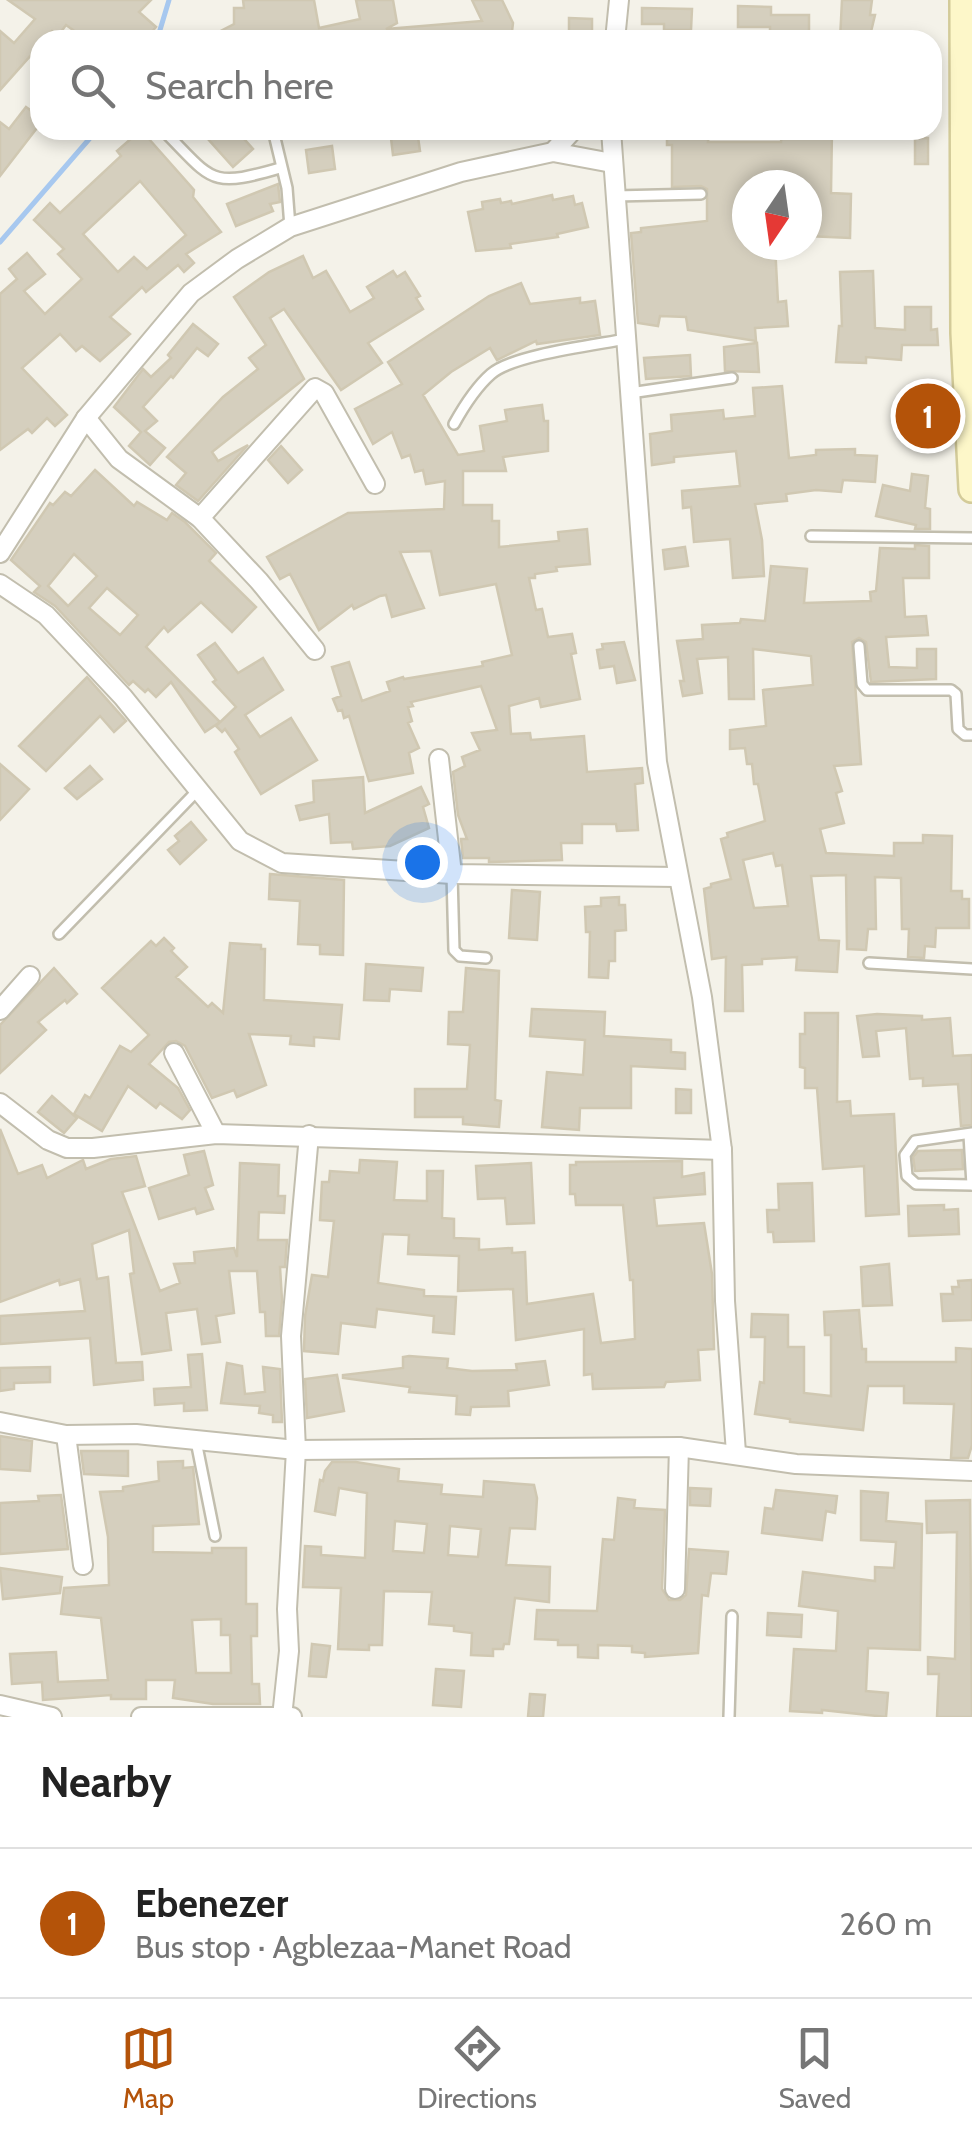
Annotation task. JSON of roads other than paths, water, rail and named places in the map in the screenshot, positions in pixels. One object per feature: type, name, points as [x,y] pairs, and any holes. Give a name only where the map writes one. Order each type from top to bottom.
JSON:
[{"type":"main road","points":[[962,0],[964,333],[972,490]]},
{"type":"street","points":[[616,30],[619,0]]},
{"type":"street","points":[[553,152],[564,140]]},
{"type":"street","points":[[611,140],[656,762],[702,997],[722,1150],[724,1302],[736,1453]]},
{"type":"street","points":[[0,553],[86,418],[191,293],[290,227],[461,172],[553,152],[612,163]]},
{"type":"street","points":[[200,518],[315,388],[324,393],[375,484]]},
{"type":"street","points":[[86,418],[120,459],[200,518],[259,581],[315,650]]},
{"type":"street","points":[[0,584],[46,615],[124,697],[240,840],[282,863],[452,874],[677,877]]},
{"type":"street","points":[[438,759],[452,874]]},
{"type":"street","points":[[0,1010],[30,976]]},
{"type":"street","points":[[174,1053],[216,1134]]},
{"type":"street","points":[[0,1103],[48,1140],[68,1148],[216,1134],[722,1150]]},
{"type":"street","points":[[282,1717],[289,1651],[287,1610],[296,1450],[291,1336],[309,1136]]},
{"type":"street","points":[[0,1422],[66,1435],[136,1434],[296,1450],[679,1447],[796,1464],[972,1471]]},
{"type":"street","points":[[66,1435],[83,1564]]},
{"type":"street","points":[[675,1589],[679,1447]]},
{"type":"street","points":[[0,1706],[52,1717]]},
{"type":"street","points":[[141,1717],[292,1717]]},
{"type":"lane","points":[[173,140],[209,176],[230,181],[280,168]]},
{"type":"lane","points":[[275,140],[287,188],[290,227]]},
{"type":"lane","points":[[615,196],[701,194]]},
{"type":"lane","points":[[454,424],[468,398],[493,370],[522,360],[626,339]]},
{"type":"lane","points":[[630,393],[732,378]]},
{"type":"lane","points":[[810,536],[972,538]]},
{"type":"lane","points":[[859,646],[862,684],[867,690],[952,690],[956,694],[958,729],[966,736],[972,735]]},
{"type":"lane","points":[[59,934],[197,791]]},
{"type":"lane","points":[[452,874],[454,950],[460,956],[486,958]]},
{"type":"lane","points":[[868,963],[972,969]]},
{"type":"lane","points":[[971,1134],[972,1185],[926,1186],[910,1181],[906,1154],[910,1143],[971,1134]]},
{"type":"lane","points":[[195,1438],[215,1536]]},
{"type":"lane","points":[[729,1717],[732,1616]]},
{"type":"waterway","points":[[160,30],[169,0]]},
{"type":"waterway","points":[[0,242],[88,140]]},
{"type":"place","name":"Ebenezer","points":[[928,416]]}]
